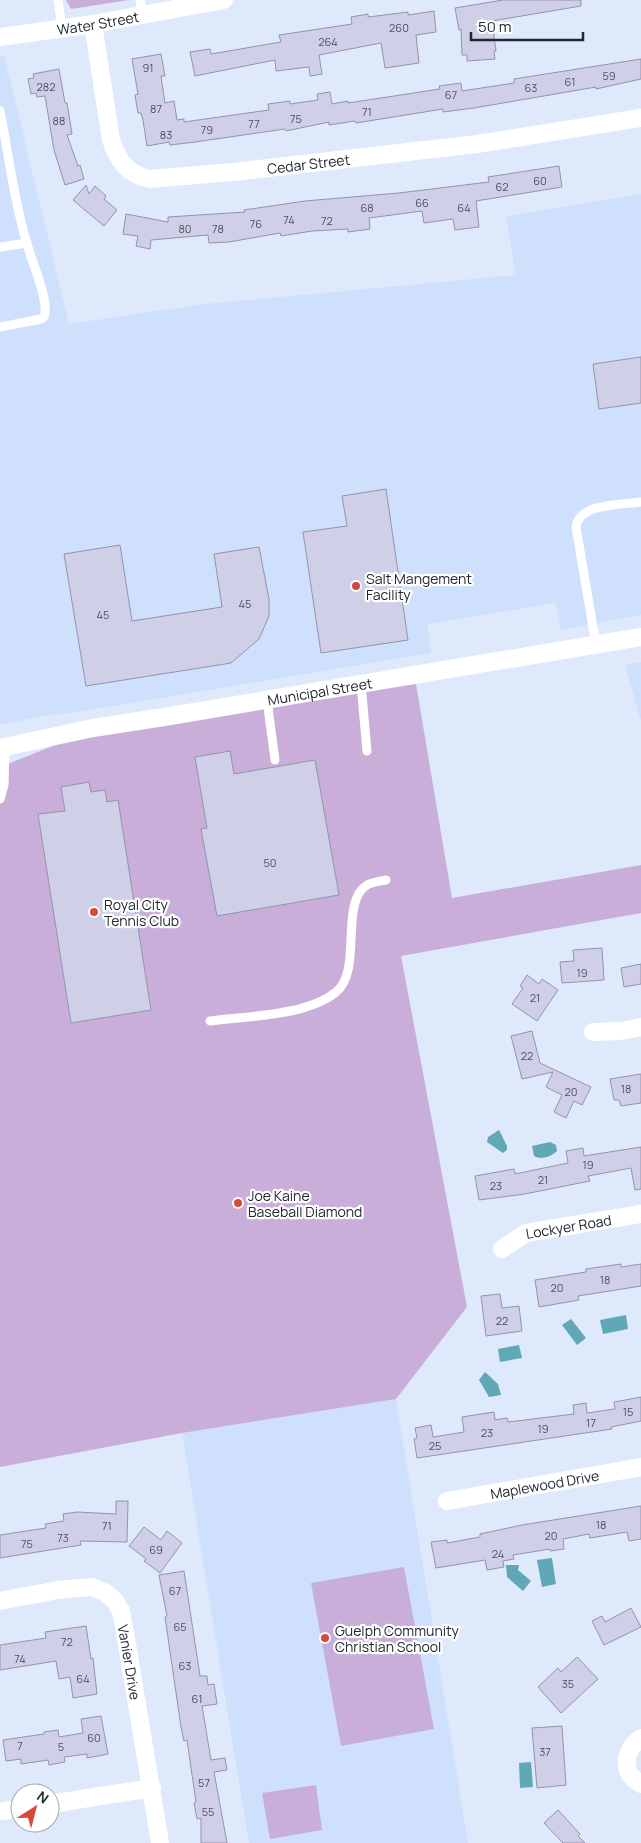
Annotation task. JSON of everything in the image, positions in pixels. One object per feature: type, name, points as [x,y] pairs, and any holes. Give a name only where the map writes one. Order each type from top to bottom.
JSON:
[{"type":"street","name":"Water Street","points":[[0,37],[92,24],[142,7],[224,0]]},
{"type":"street","name":"Cedar Street","points":[[92,24],[111,140],[117,157],[122,164],[141,178],[150,179],[227,173],[477,144],[641,118]]},
{"type":"street","name":"Municipal Street","points":[[2,747],[93,728],[641,638]]},
{"type":"street","points":[[593,1032],[621,1031],[641,1027]]},
{"type":"street","name":"Lockyer Road","points":[[502,1249],[526,1233],[641,1214]]},
{"type":"street","name":"Maplewood Drive","points":[[447,1501],[641,1467]]},
{"type":"street","name":"Vanier Drive","points":[[0,1601],[58,1590],[92,1587],[106,1593],[115,1601],[121,1611],[160,1843]]},
{"type":"street","points":[[641,1738],[630,1749],[626,1764],[629,1773],[641,1784]]},
{"type":"street","points":[[60,1802],[152,1788]]},
{"type":"lane","points":[[58,0],[62,28]]},
{"type":"lane","points":[[0,111],[26,243],[40,282],[46,314],[41,319],[0,327]]},
{"type":"lane","points":[[0,247],[26,243]]},
{"type":"lane","points":[[596,645],[576,522],[583,513],[589,510],[641,502]]},
{"type":"lane","points":[[362,684],[367,751]]},
{"type":"lane","points":[[267,700],[275,760]]},
{"type":"lane","points":[[0,799],[4,786],[2,747]]},
{"type":"lane","points":[[210,1021],[302,1009],[337,992],[344,983],[349,969],[352,923],[357,900],[367,885],[386,880]]},
{"type":"shaded area","points":[[66,0],[129,0],[71,9]]},
{"type":"shaded area","points":[[4,55],[69,324],[205,304],[516,275],[506,216],[641,194],[641,615],[561,630],[556,603],[428,624],[431,653],[103,708],[38,717],[0,725],[0,56]]},
{"type":"shaded area","points":[[641,662],[641,721],[625,665]]},
{"type":"shaded area","points":[[416,684],[452,898],[641,865],[641,913],[401,956],[467,1307],[396,1399],[182,1433],[0,1467],[0,767],[126,717]]},
{"type":"shaded area","points":[[499,1130],[507,1146],[507,1150],[503,1153],[487,1142],[488,1137]]},
{"type":"shaded area","points":[[550,1142],[556,1145],[557,1151],[546,1157],[534,1156],[532,1146]]},
{"type":"shaded area","points":[[626,1315],[628,1329],[603,1334],[600,1320]]},
{"type":"shaded area","points":[[571,1319],[586,1338],[577,1345],[562,1325]]},
{"type":"shaded area","points":[[519,1345],[522,1358],[500,1362],[498,1349]]},
{"type":"shaded area","points":[[485,1372],[498,1384],[501,1395],[489,1397],[479,1380]]},
{"type":"shaded area","name":"Guelph Community Christian School","points":[[396,1399],[468,1843],[249,1843],[182,1433]]},
{"type":"shaded area","points":[[552,1558],[556,1584],[542,1587],[537,1560]]},
{"type":"shaded area","points":[[506,1565],[519,1565],[518,1570],[531,1581],[523,1591],[507,1577]]},
{"type":"shaded area","points":[[404,1567],[434,1729],[341,1746],[311,1583]]},
{"type":"shaded area","points":[[531,1762],[533,1787],[520,1788],[519,1763]]},
{"type":"shaded area","points":[[316,1785],[322,1830],[270,1839],[262,1793]]},
{"type":"building","points":[[503,0],[581,0],[581,6],[492,21],[496,51],[494,51],[495,59],[467,61],[467,55],[462,55],[461,29],[459,30],[455,8]]},
{"type":"building","points":[[434,11],[436,32],[416,35],[419,63],[385,68],[381,43],[319,55],[322,74],[310,76],[309,67],[276,71],[275,60],[195,76],[190,52],[210,49],[211,54],[281,42],[279,35],[352,24],[351,17],[368,14],[368,17],[408,12],[408,15]]},
{"type":"building","points":[[161,54],[165,76],[161,76],[165,103],[174,101],[177,120],[184,119],[184,122],[269,110],[268,104],[290,101],[290,104],[318,100],[317,94],[330,92],[332,104],[440,89],[439,86],[461,83],[462,91],[514,83],[514,79],[641,59],[641,79],[596,89],[596,87],[474,108],[443,112],[443,109],[356,123],[355,121],[329,125],[329,122],[286,131],[285,129],[195,142],[170,145],[169,142],[147,146],[143,120],[141,113],[138,113],[135,95],[138,94],[132,59]]},
{"type":"building","points":[[59,69],[72,134],[67,135],[84,179],[65,185],[54,150],[45,96],[37,97],[36,93],[31,94],[28,79],[34,78],[33,74]]},
{"type":"building","points":[[559,166],[562,187],[476,201],[479,227],[455,230],[453,219],[424,223],[422,211],[369,218],[370,229],[348,232],[348,229],[312,231],[281,236],[280,233],[229,242],[209,243],[208,235],[151,240],[150,249],[136,246],[138,236],[123,234],[126,214],[168,222],[168,217],[245,212],[244,210],[305,201],[399,193],[489,182],[488,177]]},
{"type":"building","points":[[86,185],[89,194],[95,186],[106,196],[104,199],[117,210],[104,226],[73,200]]},
{"type":"building","points":[[641,357],[641,403],[599,409],[593,364]]},
{"type":"building","name":"Salt Mangement Facility","points":[[386,489],[408,640],[321,653],[303,532],[347,526],[342,496]]},
{"type":"building","points":[[120,545],[132,621],[222,607],[214,554],[259,547],[269,599],[269,616],[259,639],[231,663],[86,686],[64,554]]},
{"type":"building","points":[[230,751],[234,774],[315,760],[339,895],[217,916],[201,829],[207,828],[195,757]]},
{"type":"building","name":"Royal City Tennis Club","points":[[89,782],[91,792],[105,790],[107,802],[118,800],[151,1010],[71,1023],[38,814],[65,811],[61,787]]},
{"type":"building","points":[[602,948],[604,980],[562,983],[560,962],[574,961],[573,950]]},
{"type":"building","points":[[641,964],[641,984],[624,987],[621,968]]},
{"type":"building","points":[[527,975],[539,984],[542,979],[558,990],[537,1021],[512,1004],[523,988],[520,986]]},
{"type":"building","points":[[532,1031],[540,1063],[591,1087],[582,1105],[574,1101],[566,1118],[554,1112],[562,1095],[546,1087],[553,1072],[522,1079],[511,1036]]},
{"type":"building","points":[[641,1074],[641,1103],[621,1106],[619,1100],[614,1100],[610,1079]]},
{"type":"building","points":[[641,1147],[641,1189],[635,1190],[631,1168],[588,1176],[590,1181],[525,1194],[479,1200],[475,1176],[514,1169],[515,1174],[568,1163],[566,1151],[583,1148],[584,1156]]},
{"type":"building","points":[[621,1264],[621,1267],[641,1264],[641,1286],[578,1296],[579,1300],[539,1307],[535,1280]]},
{"type":"building","points":[[500,1294],[502,1308],[519,1306],[522,1331],[486,1336],[481,1296]]},
{"type":"building","points":[[641,1397],[641,1421],[611,1427],[612,1429],[417,1458],[414,1439],[417,1438],[415,1428],[431,1425],[433,1437],[464,1432],[462,1417],[494,1412],[495,1420],[507,1418],[508,1422],[574,1414],[573,1405],[586,1403],[587,1413],[615,1409],[614,1402]]},
{"type":"building","points":[[116,1501],[128,1501],[127,1542],[80,1541],[81,1545],[0,1558],[0,1535],[46,1528],[45,1524],[64,1521],[63,1514],[77,1512],[116,1514]]},
{"type":"building","points":[[641,1506],[641,1539],[629,1541],[627,1532],[590,1538],[589,1534],[563,1539],[564,1549],[550,1551],[550,1549],[513,1555],[514,1559],[503,1561],[504,1567],[487,1570],[485,1560],[436,1568],[431,1542],[447,1540],[447,1543],[480,1537],[480,1534],[522,1525]]},
{"type":"building","points":[[144,1527],[161,1540],[167,1531],[182,1543],[160,1573],[129,1546]]},
{"type":"building","points":[[184,1571],[200,1676],[207,1676],[208,1685],[214,1684],[217,1704],[202,1706],[211,1760],[225,1758],[227,1770],[214,1772],[227,1843],[201,1843],[201,1818],[197,1819],[187,1740],[184,1741],[181,1727],[165,1617],[167,1616],[159,1575]]},
{"type":"building","points":[[631,1608],[641,1627],[604,1645],[592,1621],[602,1616],[605,1622]]},
{"type":"building","points":[[86,1626],[91,1659],[93,1658],[97,1694],[73,1698],[70,1677],[59,1679],[56,1661],[0,1670],[0,1645],[46,1638],[45,1632]]},
{"type":"building","points":[[577,1657],[598,1679],[561,1713],[538,1687],[558,1668],[561,1672]]},
{"type":"building","points":[[101,1716],[108,1754],[87,1758],[87,1754],[64,1757],[65,1762],[49,1765],[48,1760],[21,1764],[21,1759],[6,1761],[3,1740],[58,1730],[59,1737],[83,1733],[81,1719]]},
{"type":"building","points":[[562,1726],[566,1785],[537,1788],[532,1728]]},
{"type":"building","points":[[558,1810],[580,1834],[578,1836],[585,1843],[563,1843],[544,1823]]},
{"type":"place","name":"Salt Mangement Facility","points":[[356,586]]},
{"type":"place","name":"Royal City Tennis Club","points":[[94,912]]},
{"type":"place","name":"Joe Kaine Baseball Diamond","points":[[238,1203]]},
{"type":"place","name":"Guelph Community Christian School","points":[[325,1638]]}]
